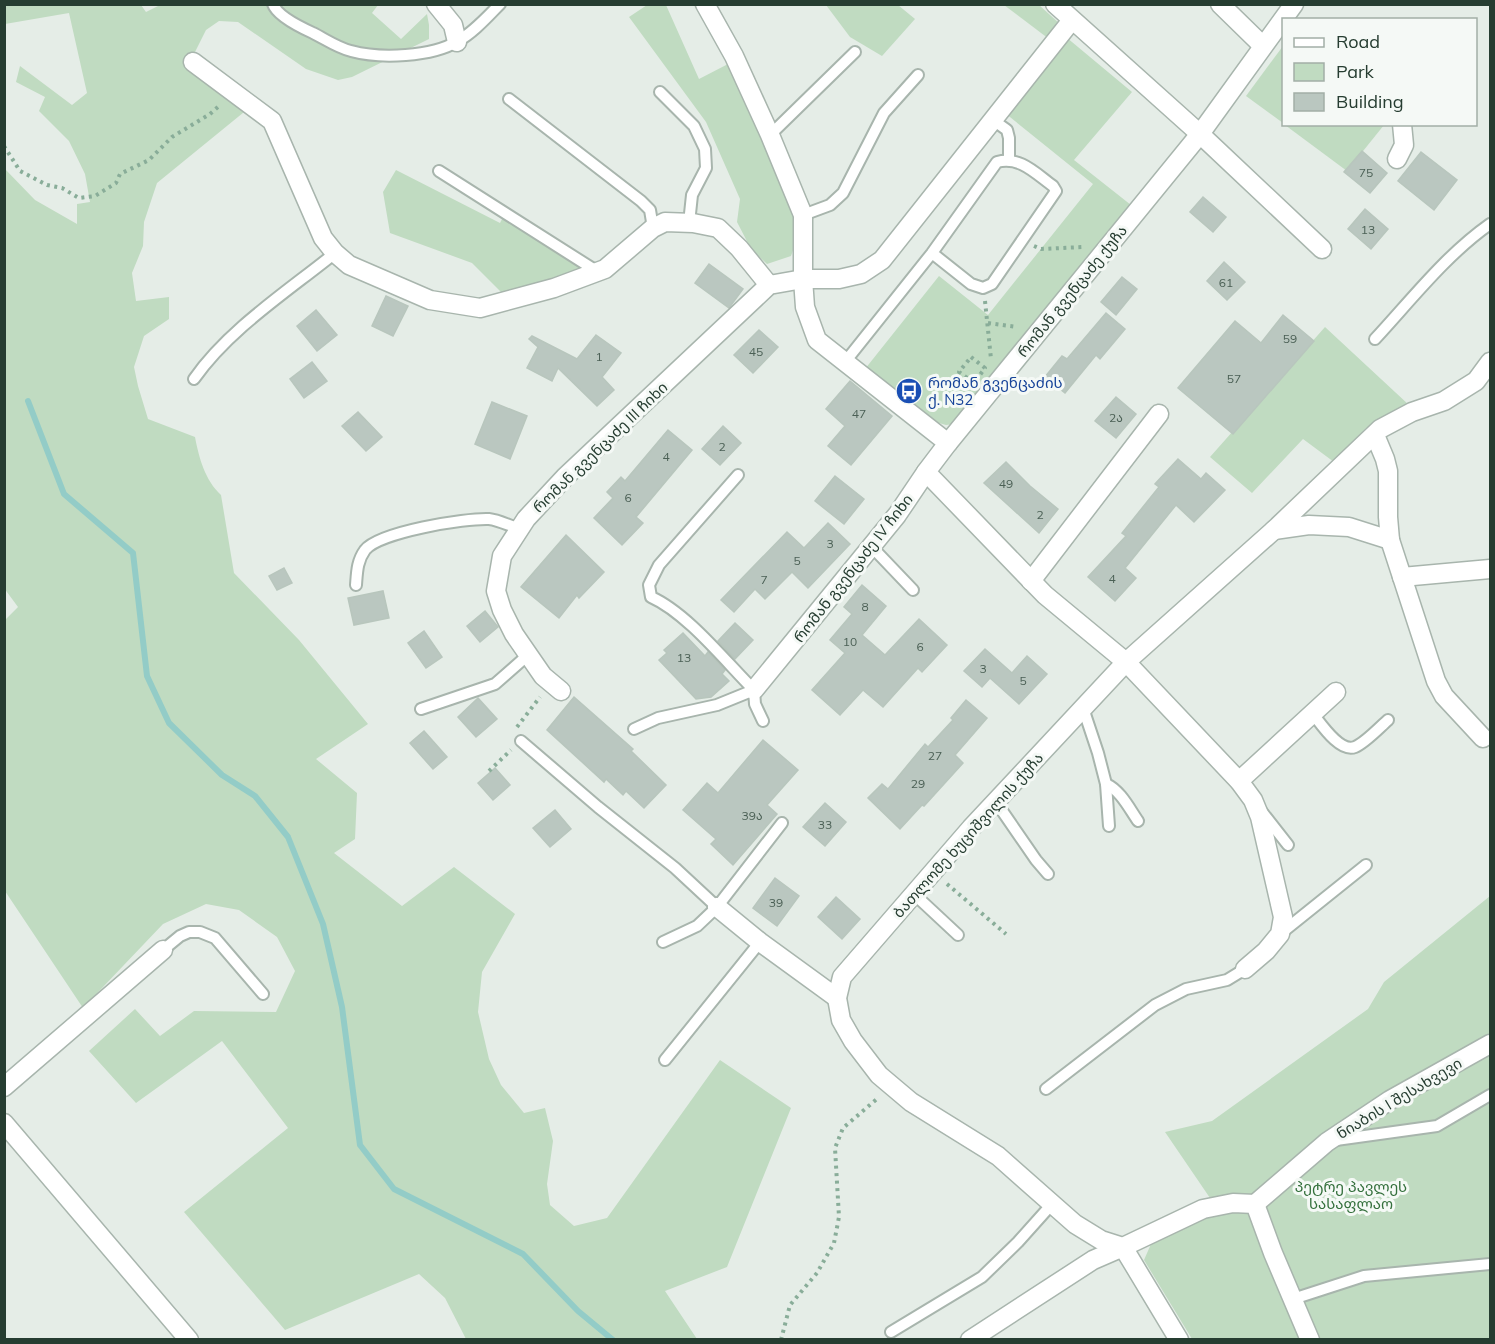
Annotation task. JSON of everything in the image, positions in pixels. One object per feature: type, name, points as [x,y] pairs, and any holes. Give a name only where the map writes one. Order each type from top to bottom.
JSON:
[{"type":"street","points":[[436,4],[453,25],[457,42]]},
{"type":"street","points":[[705,4],[734,56],[803,215],[802,279],[805,307],[817,340],[948,443]]},
{"type":"street","points":[[1055,4],[1200,134],[1322,249]]},
{"type":"street","points":[[1220,4],[1263,46]]},
{"type":"street","points":[[193,62],[272,121],[323,238],[349,265],[430,300],[480,308],[554,288],[605,269],[653,228],[665,222],[718,228],[739,248],[769,285],[802,279],[839,279],[861,274],[882,260],[1072,20]]},
{"type":"street","name":"რომან გვენცაძე ქუჩა","points":[[948,443],[1200,134],[1263,46],[1282,26]]},
{"type":"street","points":[[1397,159],[1404,145],[1402,126]]},
{"type":"street","name":"რომან გვენცაძე III ჩიხი","points":[[561,691],[543,676],[501,610],[496,591],[502,556],[520,529],[565,477],[769,285]]},
{"type":"street","name":"ბათლომე ხუციშვილის ქუჩა","points":[[837,998],[842,977],[996,802],[1126,662],[1274,530],[1380,429],[1412,412],[1444,401],[1476,381],[1491,362]]},
{"type":"street","points":[[1031,581],[1159,414]]},
{"type":"street","points":[[1375,435],[1388,471],[1390,540],[1436,681],[1444,696],[1483,738]]},
{"type":"street","name":"რომან გვენცაძე IV ჩიხი","points":[[754,690],[897,515],[948,443]]},
{"type":"street","points":[[926,472],[1045,595],[1126,662],[1239,781],[1253,800],[1260,817],[1283,917],[1280,934],[1266,951],[1245,969]]},
{"type":"street","points":[[1274,530],[1309,525],[1349,527],[1390,540]]},
{"type":"street","points":[[1402,578],[1491,569]]},
{"type":"street","points":[[1239,781],[1336,692]]},
{"type":"street","points":[[717,907],[760,942],[837,998],[841,1020],[853,1041],[879,1075],[911,1102],[999,1156],[1075,1224],[1101,1240],[1123,1247],[1179,1340]]},
{"type":"street","points":[[4,1087],[163,950]]},
{"type":"street","name":"ნიაბის I შესახვევი","points":[[1255,1204],[1327,1142],[1390,1100],[1491,1044]]},
{"type":"street","points":[[4,1123],[189,1340]]},
{"type":"street","points":[[970,1340],[1093,1260],[1203,1209],[1233,1203],[1255,1204],[1310,1340]]},
{"type":"lane","points":[[273,4],[275,9],[301,27],[350,51],[388,57],[421,53],[457,42],[477,27],[500,4]]},
{"type":"lane","points":[[770,135],[855,52]]},
{"type":"lane","points":[[803,215],[830,205],[843,193],[884,113],[918,75]]},
{"type":"lane","points":[[660,92],[694,126],[705,149],[706,168],[692,195],[688,223]]},
{"type":"lane","points":[[508,99],[641,201],[650,210],[653,228]]},
{"type":"lane","points":[[993,120],[1007,130],[1009,159]]},
{"type":"lane","points":[[845,362],[932,253],[997,162],[1009,159],[1018,162],[1053,186],[1056,191],[992,284],[983,288],[971,284],[932,253]]},
{"type":"lane","points":[[439,171],[598,272]]},
{"type":"lane","points":[[1375,339],[1445,261],[1470,238],[1491,224]]},
{"type":"lane","points":[[194,380],[207,362],[238,331],[335,253]]},
{"type":"lane","points":[[738,475],[659,565],[649,585],[651,597],[662,602],[685,620],[754,690],[755,704],[763,721]]},
{"type":"lane","points":[[356,585],[358,563],[366,548],[384,537],[455,521],[491,519],[520,529]]},
{"type":"lane","points":[[871,546],[913,590]]},
{"type":"lane","points":[[421,709],[495,684],[528,655]]},
{"type":"lane","points":[[634,729],[658,718],[717,705],[754,690]]},
{"type":"lane","points":[[1083,708],[1106,784],[1109,826]]},
{"type":"lane","points":[[1313,714],[1340,745],[1348,748],[1355,747],[1388,720]]},
{"type":"lane","points":[[521,741],[598,807],[675,868],[717,907]]},
{"type":"lane","points":[[1106,784],[1113,787],[1138,821]]},
{"type":"lane","points":[[1253,800],[1288,845]]},
{"type":"lane","points":[[996,802],[1048,874]]},
{"type":"lane","points":[[663,942],[697,926],[717,907],[782,823]]},
{"type":"lane","points":[[1280,934],[1366,865]]},
{"type":"lane","points":[[914,894],[958,935]]},
{"type":"lane","points":[[163,950],[180,936],[189,932],[200,932],[215,938],[263,994]]},
{"type":"lane","points":[[665,1060],[760,942]]},
{"type":"lane","points":[[1046,1089],[1155,1005],[1186,989],[1227,980],[1245,969]]},
{"type":"lane","points":[[1327,1142],[1437,1126],[1484,1096],[1491,1095]]},
{"type":"lane","points":[[891,1332],[981,1277],[1018,1242],[1052,1204]]},
{"type":"lane","points":[[1293,1299],[1364,1276],[1491,1264]]},
{"type":"path","points":[[4,146],[20,171],[47,185],[62,188],[79,198],[94,196],[116,183],[120,174],[149,160],[172,137],[210,114],[233,92]]},
{"type":"path","points":[[1023,240],[1041,249],[1110,245]]},
{"type":"path","points":[[983,288],[993,387]]},
{"type":"path","points":[[988,323],[1040,329]]},
{"type":"path","points":[[971,357],[985,368],[974,383],[959,372],[971,357]]},
{"type":"path","points":[[489,771],[521,741],[517,727],[543,694],[543,676]]},
{"type":"path","points":[[934,872],[1006,934]]},
{"type":"path","points":[[781,1340],[790,1305],[817,1273],[834,1243],[839,1217],[835,1148],[843,1128],[892,1086]]},
{"type":"green space","points":[[162,4],[378,5],[372,13],[401,39],[427,14],[429,39],[352,77],[338,80],[306,69],[238,22],[219,21],[206,30],[195,52],[249,108],[157,183],[144,222],[143,246],[132,273],[136,301],[169,297],[169,319],[144,336],[134,367],[148,419],[195,437],[204,468],[211,483],[221,495],[234,573],[299,640],[368,724],[316,759],[357,793],[355,839],[334,853],[402,906],[454,867],[515,914],[482,972],[478,1012],[489,1059],[501,1085],[524,1113],[545,1108],[553,1141],[547,1184],[550,1205],[574,1226],[607,1218],[720,1060],[791,1108],[727,1267],[665,1291],[697,1339],[466,1339],[445,1298],[419,1274],[285,1330],[184,1212],[288,1128],[222,1041],[136,1103],[89,1051],[135,1009],[160,1036],[194,1011],[276,1012],[295,971],[277,937],[239,910],[206,904],[163,924],[83,1008],[5,891],[5,620],[18,607],[4,588],[4,168],[35,200],[77,224],[77,204],[90,202],[85,174],[69,141],[39,111],[45,97],[16,82],[20,66],[72,105],[87,93],[69,13],[5,24],[5,5],[141,5],[146,12]]},
{"type":"green space","points":[[647,5],[666,5],[699,79],[730,63],[768,144],[797,223],[796,242],[791,256],[767,264],[751,249],[737,222],[740,199],[706,122],[629,17]]},
{"type":"green space","points":[[826,5],[898,5],[915,19],[882,56],[850,37]]},
{"type":"green space","points":[[1004,5],[1039,5],[1060,24],[1049,39]]},
{"type":"green space","points":[[1066,37],[1132,92],[1074,160],[1131,205],[954,424],[946,425],[932,421],[865,369],[939,276],[988,315],[1093,184],[1005,113]]},
{"type":"green space","points":[[1282,47],[1282,122],[1246,96]]},
{"type":"green space","points":[[1286,126],[1383,126],[1347,171]]},
{"type":"green space","points":[[396,170],[500,223],[503,217],[589,270],[506,297],[472,263],[390,233],[383,192]]},
{"type":"green space","points":[[1325,327],[1409,405],[1366,428],[1334,462],[1303,439],[1252,493],[1210,457]]},
{"type":"green space","name":"პეტრე პავლეს სასაფლაო","points":[[1490,896],[1490,1339],[1192,1339],[1144,1260],[1151,1244],[1212,1213],[1210,1198],[1165,1132],[1212,1121],[1368,1009],[1384,982]]},
{"type":"building","points":[[1362,151],[1387,173],[1370,193],[1344,172]]},
{"type":"building","points":[[1421,152],[1457,180],[1434,210],[1398,181]]},
{"type":"building","points":[[1203,197],[1226,217],[1213,232],[1190,212]]},
{"type":"building","points":[[1365,209],[1388,229],[1371,249],[1348,229]]},
{"type":"building","points":[[1224,262],[1245,282],[1227,300],[1207,281]]},
{"type":"building","points":[[709,264],[743,289],[729,308],[695,283]]},
{"type":"building","points":[[1122,277],[1137,289],[1116,315],[1101,302]]},
{"type":"building","points":[[386,296],[408,306],[393,336],[372,326]]},
{"type":"building","points":[[316,310],[337,335],[317,351],[297,326]]},
{"type":"building","points":[[1106,313],[1125,329],[1100,359],[1096,355],[1065,393],[1045,377],[1062,356],[1067,359]]},
{"type":"building","points":[[1283,315],[1314,341],[1233,434],[1178,388],[1235,321],[1261,343]]},
{"type":"building","points":[[759,330],[778,347],[753,373],[734,355]]},
{"type":"building","points":[[596,335],[621,353],[602,377],[614,390],[597,406],[558,368],[552,381],[527,368],[538,347],[529,339],[532,336],[577,359]]},
{"type":"building","points":[[312,362],[327,381],[304,398],[290,379]]},
{"type":"building","points":[[850,381],[892,416],[851,465],[828,446],[845,426],[826,409]]},
{"type":"building","points":[[1116,397],[1136,414],[1116,438],[1095,421]]},
{"type":"building","points":[[492,402],[527,416],[510,459],[475,444]]},
{"type":"building","points":[[358,412],[382,437],[366,451],[342,426]]},
{"type":"building","points":[[723,426],[741,443],[720,465],[702,449]]},
{"type":"building","points":[[668,430],[692,450],[636,517],[643,523],[622,545],[594,518],[613,498],[607,492],[621,477],[625,481]]},
{"type":"building","points":[[1178,459],[1201,479],[1206,473],[1225,490],[1194,522],[1176,505],[1125,568],[1136,578],[1115,601],[1088,577],[1126,536],[1122,533],[1159,487],[1155,484]]},
{"type":"building","points":[[1006,462],[1058,509],[1039,533],[984,483]]},
{"type":"building","points":[[835,476],[864,499],[844,524],[815,501]]},
{"type":"building","points":[[828,523],[850,544],[808,588],[792,572],[765,599],[755,589],[734,612],[721,600],[787,532],[804,548]]},
{"type":"building","points":[[566,535],[604,572],[579,598],[577,595],[559,618],[521,587]]},
{"type":"building","points":[[284,568],[292,583],[277,590],[269,576]]},
{"type":"building","points":[[862,585],[886,606],[862,635],[885,655],[919,619],[947,645],[922,672],[918,668],[883,707],[863,690],[840,715],[812,690],[845,653],[830,640],[852,614],[844,607]]},
{"type":"building","points":[[383,591],[389,618],[354,625],[348,598]]},
{"type":"building","points":[[485,611],[498,627],[480,642],[467,626]]},
{"type":"building","points":[[735,623],[753,640],[735,659],[718,641]]},
{"type":"building","points":[[424,631],[442,657],[426,668],[408,643]]},
{"type":"building","points":[[683,633],[705,656],[708,652],[725,670],[722,674],[729,681],[711,697],[696,699],[659,660],[667,653],[664,650]]},
{"type":"building","points":[[985,649],[1012,673],[1027,656],[1047,674],[1019,704],[990,678],[982,687],[964,671]]},
{"type":"building","points":[[574,697],[633,749],[631,751],[666,785],[644,808],[626,791],[623,795],[606,779],[604,782],[547,730]]},
{"type":"building","points":[[478,698],[497,719],[476,737],[458,717]]},
{"type":"building","points":[[966,700],[987,718],[955,755],[963,763],[900,829],[868,798],[882,784],[888,789],[925,744],[928,747],[953,720],[951,718]]},
{"type":"building","points":[[424,731],[447,757],[433,769],[410,743]]},
{"type":"building","points":[[763,740],[798,770],[767,805],[777,814],[733,865],[711,844],[716,839],[683,810],[707,783],[718,793]]},
{"type":"building","points":[[495,768],[510,785],[493,800],[478,783]]},
{"type":"building","points":[[825,803],[846,822],[825,846],[803,827]]},
{"type":"building","points":[[555,810],[571,829],[550,847],[533,828]]},
{"type":"building","points":[[775,878],[799,896],[777,926],[753,908]]},
{"type":"building","points":[[836,897],[860,919],[842,939],[818,917]]},
{"type":"waterway","points":[[28,401],[64,494],[133,553],[147,676],[169,723],[222,775],[255,796],[288,837],[323,924],[342,1007],[360,1145],[394,1189],[523,1254],[578,1311],[613,1340]]},
{"type":"place","name":"რომან გვენცაძის ქ. N32","points":[[909,391]]}]
